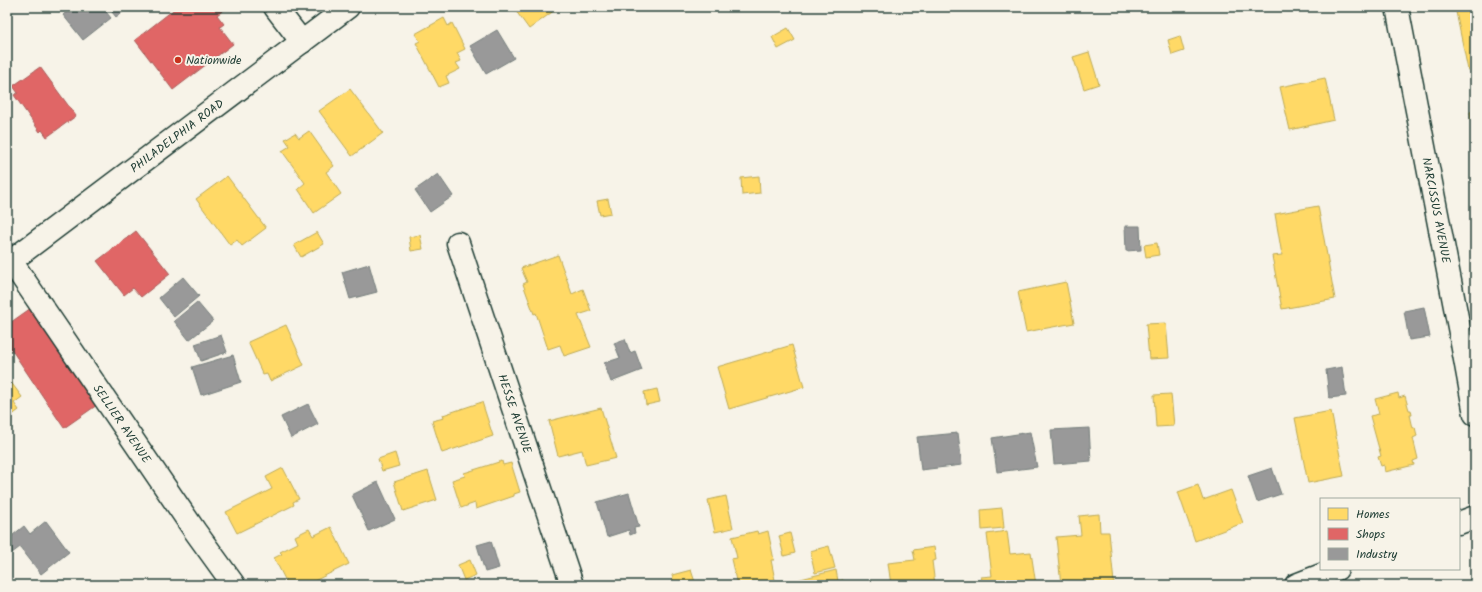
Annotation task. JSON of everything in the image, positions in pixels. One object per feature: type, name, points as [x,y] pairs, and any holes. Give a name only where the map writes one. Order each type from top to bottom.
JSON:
[{"type":"street","points":[[275,7],[302,42]]},
{"type":"street","name":"PHILADELPHIA ROAD","points":[[9,263],[348,7]]},
{"type":"street","name":"NARCISSUS AVENUE","points":[[1397,7],[1462,338],[1475,414]]},
{"type":"street","name":"HESSE AVENUE","points":[[458,243],[572,585]]},
{"type":"street","name":"SELLIER AVENUE","points":[[9,263],[195,532],[234,585]]},
{"type":"street","points":[[1460,523],[1475,517]]},
{"type":"street","points":[[1296,585],[1334,570]]},
{"type":"building: Homes","points":[[513,7],[559,7],[529,29]]},
{"type":"building: Homes","points":[[1455,7],[1475,7],[1475,68],[1468,70]]},
{"type":"building: Homes","points":[[444,18],[448,26],[452,23],[465,49],[457,53],[461,61],[456,63],[460,69],[446,76],[449,83],[439,87],[416,43],[420,41],[415,34]]},
{"type":"building: Homes","points":[[788,28],[795,40],[778,49],[772,37]]},
{"type":"building: Homes","points":[[1180,36],[1184,51],[1172,55],[1168,40]]},
{"type":"building: Homes","points":[[1089,52],[1099,84],[1084,89],[1073,57]]},
{"type":"building: Homes","points":[[1325,78],[1334,120],[1290,130],[1280,87]]},
{"type":"building: Homes","points":[[350,89],[383,133],[352,156],[319,111]]},
{"type":"building: Homes","points":[[1475,96],[1475,119],[1471,120],[1470,112],[1474,111],[1473,97]]},
{"type":"building: Homes","points":[[309,131],[334,166],[326,172],[341,194],[314,213],[298,189],[305,183],[282,151],[290,146],[285,139],[295,133],[299,138]]},
{"type":"building: Homes","points":[[227,176],[266,228],[242,246],[237,240],[230,245],[196,199]]},
{"type":"building: Homes","points":[[759,176],[760,193],[742,195],[741,178]]},
{"type":"building: Homes","points":[[608,199],[611,213],[600,215],[597,201]]},
{"type":"building: Homes","points":[[1318,206],[1335,299],[1282,309],[1272,256],[1282,255],[1275,214]]},
{"type":"building: Homes","points":[[317,232],[324,244],[301,257],[294,245]]},
{"type":"building: Homes","points":[[420,235],[423,249],[411,251],[409,237]]},
{"type":"building: Homes","points":[[1157,243],[1159,255],[1146,257],[1144,245]]},
{"type":"building: Homes","points":[[558,255],[572,294],[583,289],[591,311],[578,315],[591,347],[564,356],[560,345],[548,349],[536,313],[534,314],[523,284],[527,282],[521,268]]},
{"type":"building: Homes","points":[[1066,282],[1074,323],[1026,332],[1018,292]]},
{"type":"building: Homes","points":[[1166,323],[1169,358],[1149,359],[1146,324]]},
{"type":"building: Homes","points":[[286,325],[304,365],[270,381],[267,374],[263,375],[248,342]]},
{"type":"building: Homes","points":[[792,345],[804,387],[729,409],[717,367]]},
{"type":"building: Homes","points":[[7,377],[22,397],[14,403],[19,410],[7,419]]},
{"type":"building: Homes","points":[[657,389],[660,402],[646,405],[644,392]]},
{"type":"building: Homes","points":[[1398,393],[1399,398],[1405,396],[1409,410],[1411,410],[1412,415],[1410,415],[1413,428],[1415,427],[1417,436],[1413,438],[1418,459],[1413,461],[1414,465],[1385,472],[1384,465],[1381,466],[1378,457],[1381,456],[1370,416],[1379,414],[1375,399]]},
{"type":"building: Homes","points":[[1171,394],[1174,426],[1156,427],[1154,395]]},
{"type":"building: Homes","points":[[482,402],[493,436],[442,453],[432,421],[444,418],[443,415]]},
{"type":"building: Homes","points":[[601,408],[616,458],[586,465],[582,450],[558,456],[549,421]]},
{"type":"building: Homes","points":[[1331,411],[1344,476],[1308,483],[1295,418]]},
{"type":"building: Homes","points":[[395,453],[399,466],[382,471],[378,459]]},
{"type":"building: Homes","points":[[502,461],[503,465],[511,463],[520,492],[514,494],[514,496],[476,509],[475,503],[461,508],[452,480],[465,476],[464,473]]},
{"type":"building: Homes","points":[[283,468],[299,499],[293,502],[294,505],[237,533],[226,512],[272,489],[266,477]]},
{"type":"building: Homes","points":[[428,471],[437,500],[403,511],[394,482]]},
{"type":"building: Homes","points":[[1198,485],[1203,500],[1231,490],[1243,523],[1195,541],[1178,492]]},
{"type":"building: Homes","points":[[726,496],[733,528],[715,532],[708,500]]},
{"type":"building: Homes","points":[[1002,508],[1004,528],[982,530],[981,510]]},
{"type":"building: Homes","points":[[1099,514],[1100,532],[1109,532],[1114,583],[1061,585],[1056,537],[1081,535],[1079,516]]},
{"type":"building: Homes","points":[[331,527],[349,564],[306,585],[288,585],[274,558],[282,554],[280,552],[298,543],[295,536],[309,529],[313,536]]},
{"type":"building: Homes","points":[[757,531],[758,534],[768,531],[774,560],[771,560],[776,585],[737,585],[731,559],[737,558],[732,537]]},
{"type":"building: Homes","points":[[1007,531],[1010,554],[1031,552],[1036,585],[982,585],[981,577],[992,576],[987,534]]},
{"type":"building: Homes","points":[[790,533],[795,553],[784,556],[779,536]]},
{"type":"building: Homes","points":[[829,546],[835,568],[815,573],[810,551]]},
{"type":"building: Homes","points":[[934,547],[936,560],[932,561],[935,585],[891,585],[888,563],[915,560],[913,550]]},
{"type":"building: Homes","points":[[470,560],[476,575],[464,580],[458,565]]},
{"type":"building: Homes","points":[[691,570],[695,582],[700,581],[701,585],[674,585],[672,575]]},
{"type":"building: Homes","points":[[836,570],[838,581],[843,580],[845,585],[798,585],[797,580]]},
{"type":"building: Shops","points":[[177,7],[224,7],[225,9],[217,15],[224,24],[220,27],[233,44],[173,90],[135,40]]},
{"type":"building: Shops","points":[[40,67],[76,116],[47,137],[42,130],[40,132],[14,95],[18,93],[13,86]]},
{"type":"building: Shops","points":[[136,231],[170,274],[141,297],[133,288],[124,295],[97,261]]},
{"type":"building: Shops","points":[[31,308],[97,405],[64,428],[7,343],[7,325]]},
{"type":"building: Industry","points":[[72,7],[102,7],[111,18],[83,40],[63,15]]},
{"type":"building: Industry","points":[[108,7],[129,7],[116,17]]},
{"type":"building: Industry","points":[[497,30],[514,58],[486,74],[470,46]]},
{"type":"building: Industry","points":[[438,174],[453,196],[430,212],[415,190]]},
{"type":"building: Industry","points":[[1125,226],[1140,226],[1141,250],[1126,251]]},
{"type":"building: Industry","points":[[369,264],[377,292],[350,299],[342,272]]},
{"type":"building: Industry","points":[[183,277],[199,296],[174,317],[159,298]]},
{"type":"building: Industry","points":[[197,302],[213,321],[189,340],[174,321]]},
{"type":"building: Industry","points":[[1424,307],[1430,337],[1409,340],[1404,311]]},
{"type":"building: Industry","points":[[221,335],[227,352],[201,361],[195,344]]},
{"type":"building: Industry","points":[[625,339],[630,353],[635,351],[642,370],[611,382],[604,363],[620,358],[614,343]]},
{"type":"building: Industry","points":[[233,355],[241,382],[201,395],[192,367]]},
{"type":"building: Industry","points":[[1342,367],[1346,396],[1329,398],[1326,370]]},
{"type":"building: Industry","points":[[308,404],[318,424],[291,438],[281,417]]},
{"type":"building: Industry","points":[[1089,428],[1091,461],[1054,464],[1051,430]]},
{"type":"building: Industry","points":[[1030,432],[1037,467],[997,472],[992,438]]},
{"type":"building: Industry","points":[[958,433],[962,465],[921,470],[917,437]]},
{"type":"building: Industry","points":[[1272,468],[1281,494],[1257,502],[1248,476]]},
{"type":"building: Industry","points":[[378,482],[395,519],[369,531],[352,495]]},
{"type":"building: Industry","points":[[629,493],[639,527],[634,528],[635,533],[630,535],[629,530],[607,537],[597,502]]},
{"type":"building: Industry","points":[[46,521],[69,552],[41,574],[20,547],[12,553],[7,546],[7,540],[24,526],[30,534]]},
{"type":"building: Industry","points":[[491,541],[499,568],[485,572],[477,545]]},
{"type":"place","name":"Nationwide","points":[[178,60]]}]
